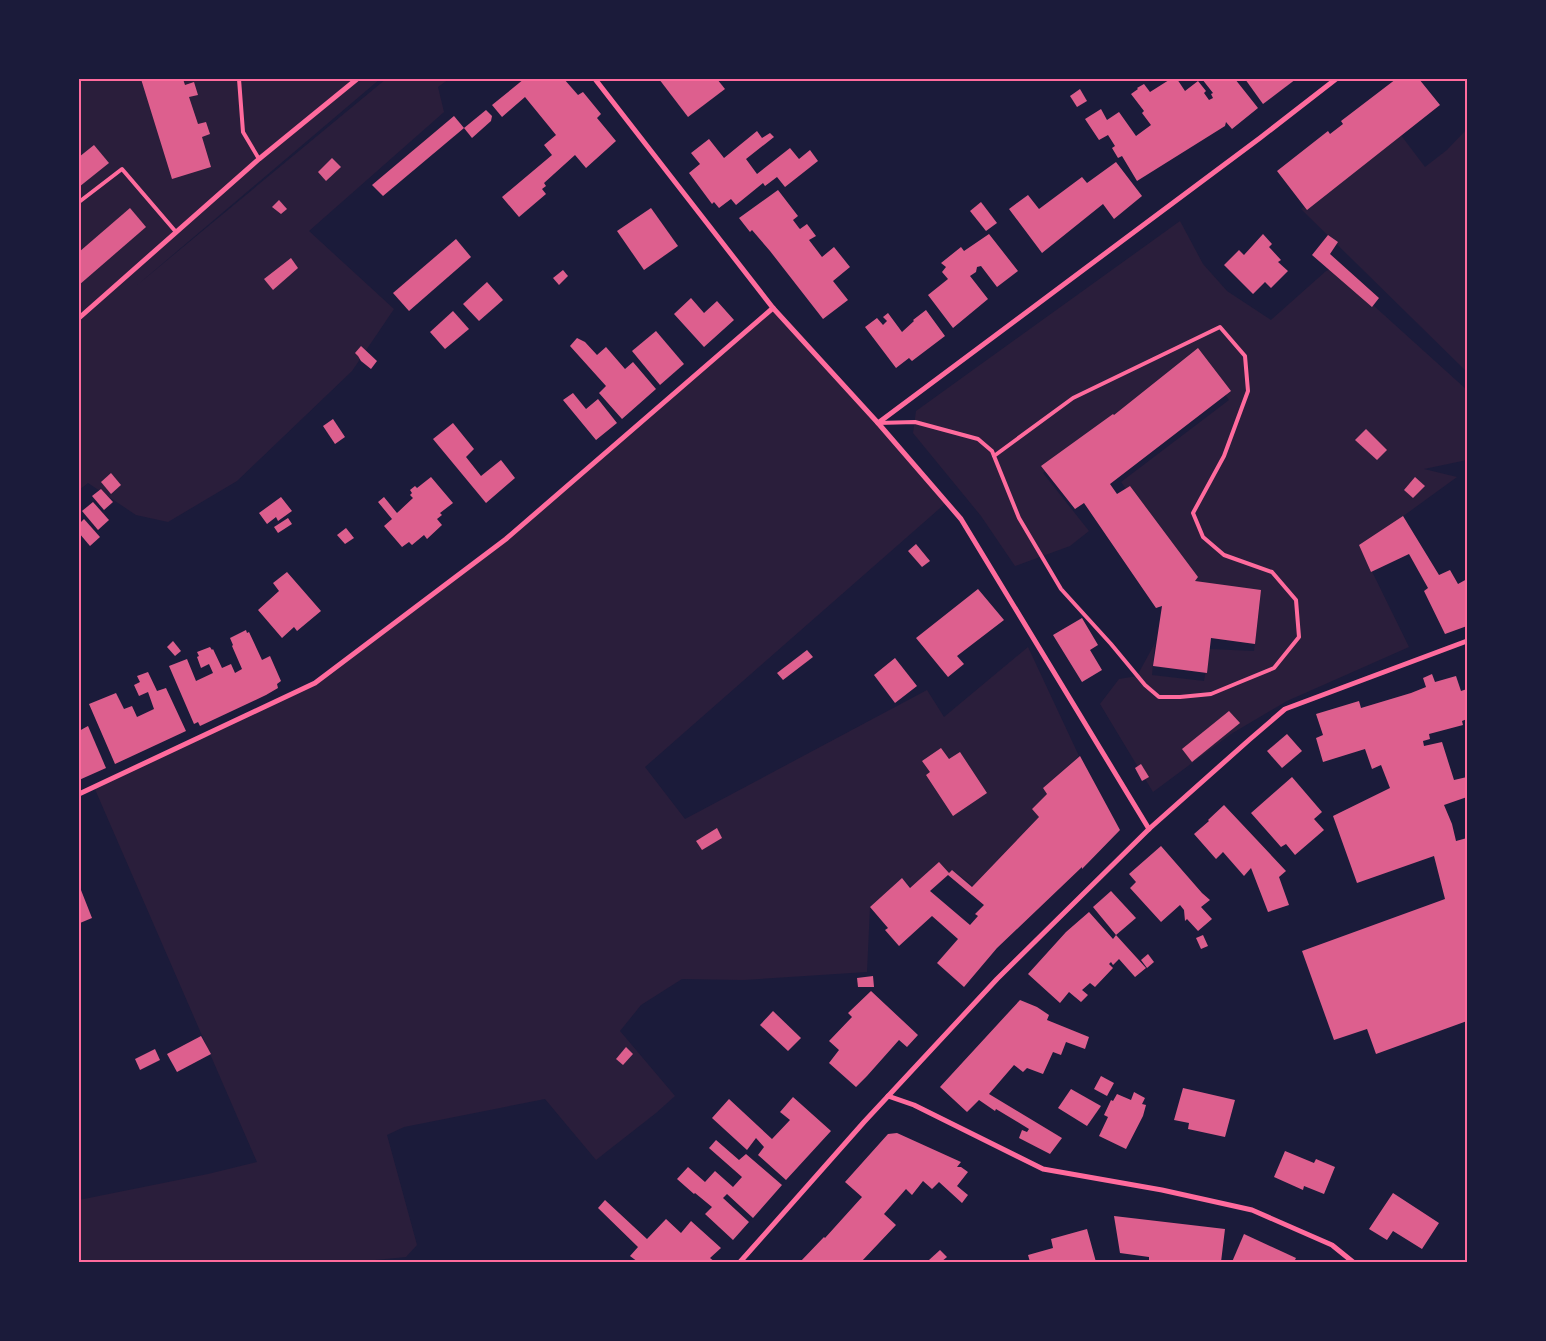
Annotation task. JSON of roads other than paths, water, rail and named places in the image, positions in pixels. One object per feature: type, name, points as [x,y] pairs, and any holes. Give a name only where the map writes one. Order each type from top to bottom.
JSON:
[{"type":"street","points":[[79,318],[259,159],[356,79]]},
{"type":"street","points":[[595,79],[773,308],[878,423],[961,519],[1149,829]]},
{"type":"street","points":[[878,423],[1260,138],[1336,79]]},
{"type":"street","points":[[79,794],[315,683],[506,539],[773,308]]},
{"type":"street","points":[[740,1262],[888,1096],[997,979],[1149,829],[1285,709],[1467,641]]},
{"type":"street","points":[[888,1096],[914,1105],[1043,1169],[1162,1190],[1252,1210],[1332,1245],[1353,1262]]},
{"type":"lane","points":[[239,79],[243,132],[259,159]]},
{"type":"lane","points":[[79,202],[122,169],[176,232]]},
{"type":"lane","points":[[878,423],[915,422],[978,439],[992,451],[994,456],[1019,518],[1060,590],[1111,644],[1145,685],[1159,697],[1211,694],[1274,668],[1299,637],[1296,600],[1272,572],[1224,555],[1203,537],[1193,513],[1224,456],[1248,391],[1245,356],[1220,327],[1072,398],[994,456]]}]
